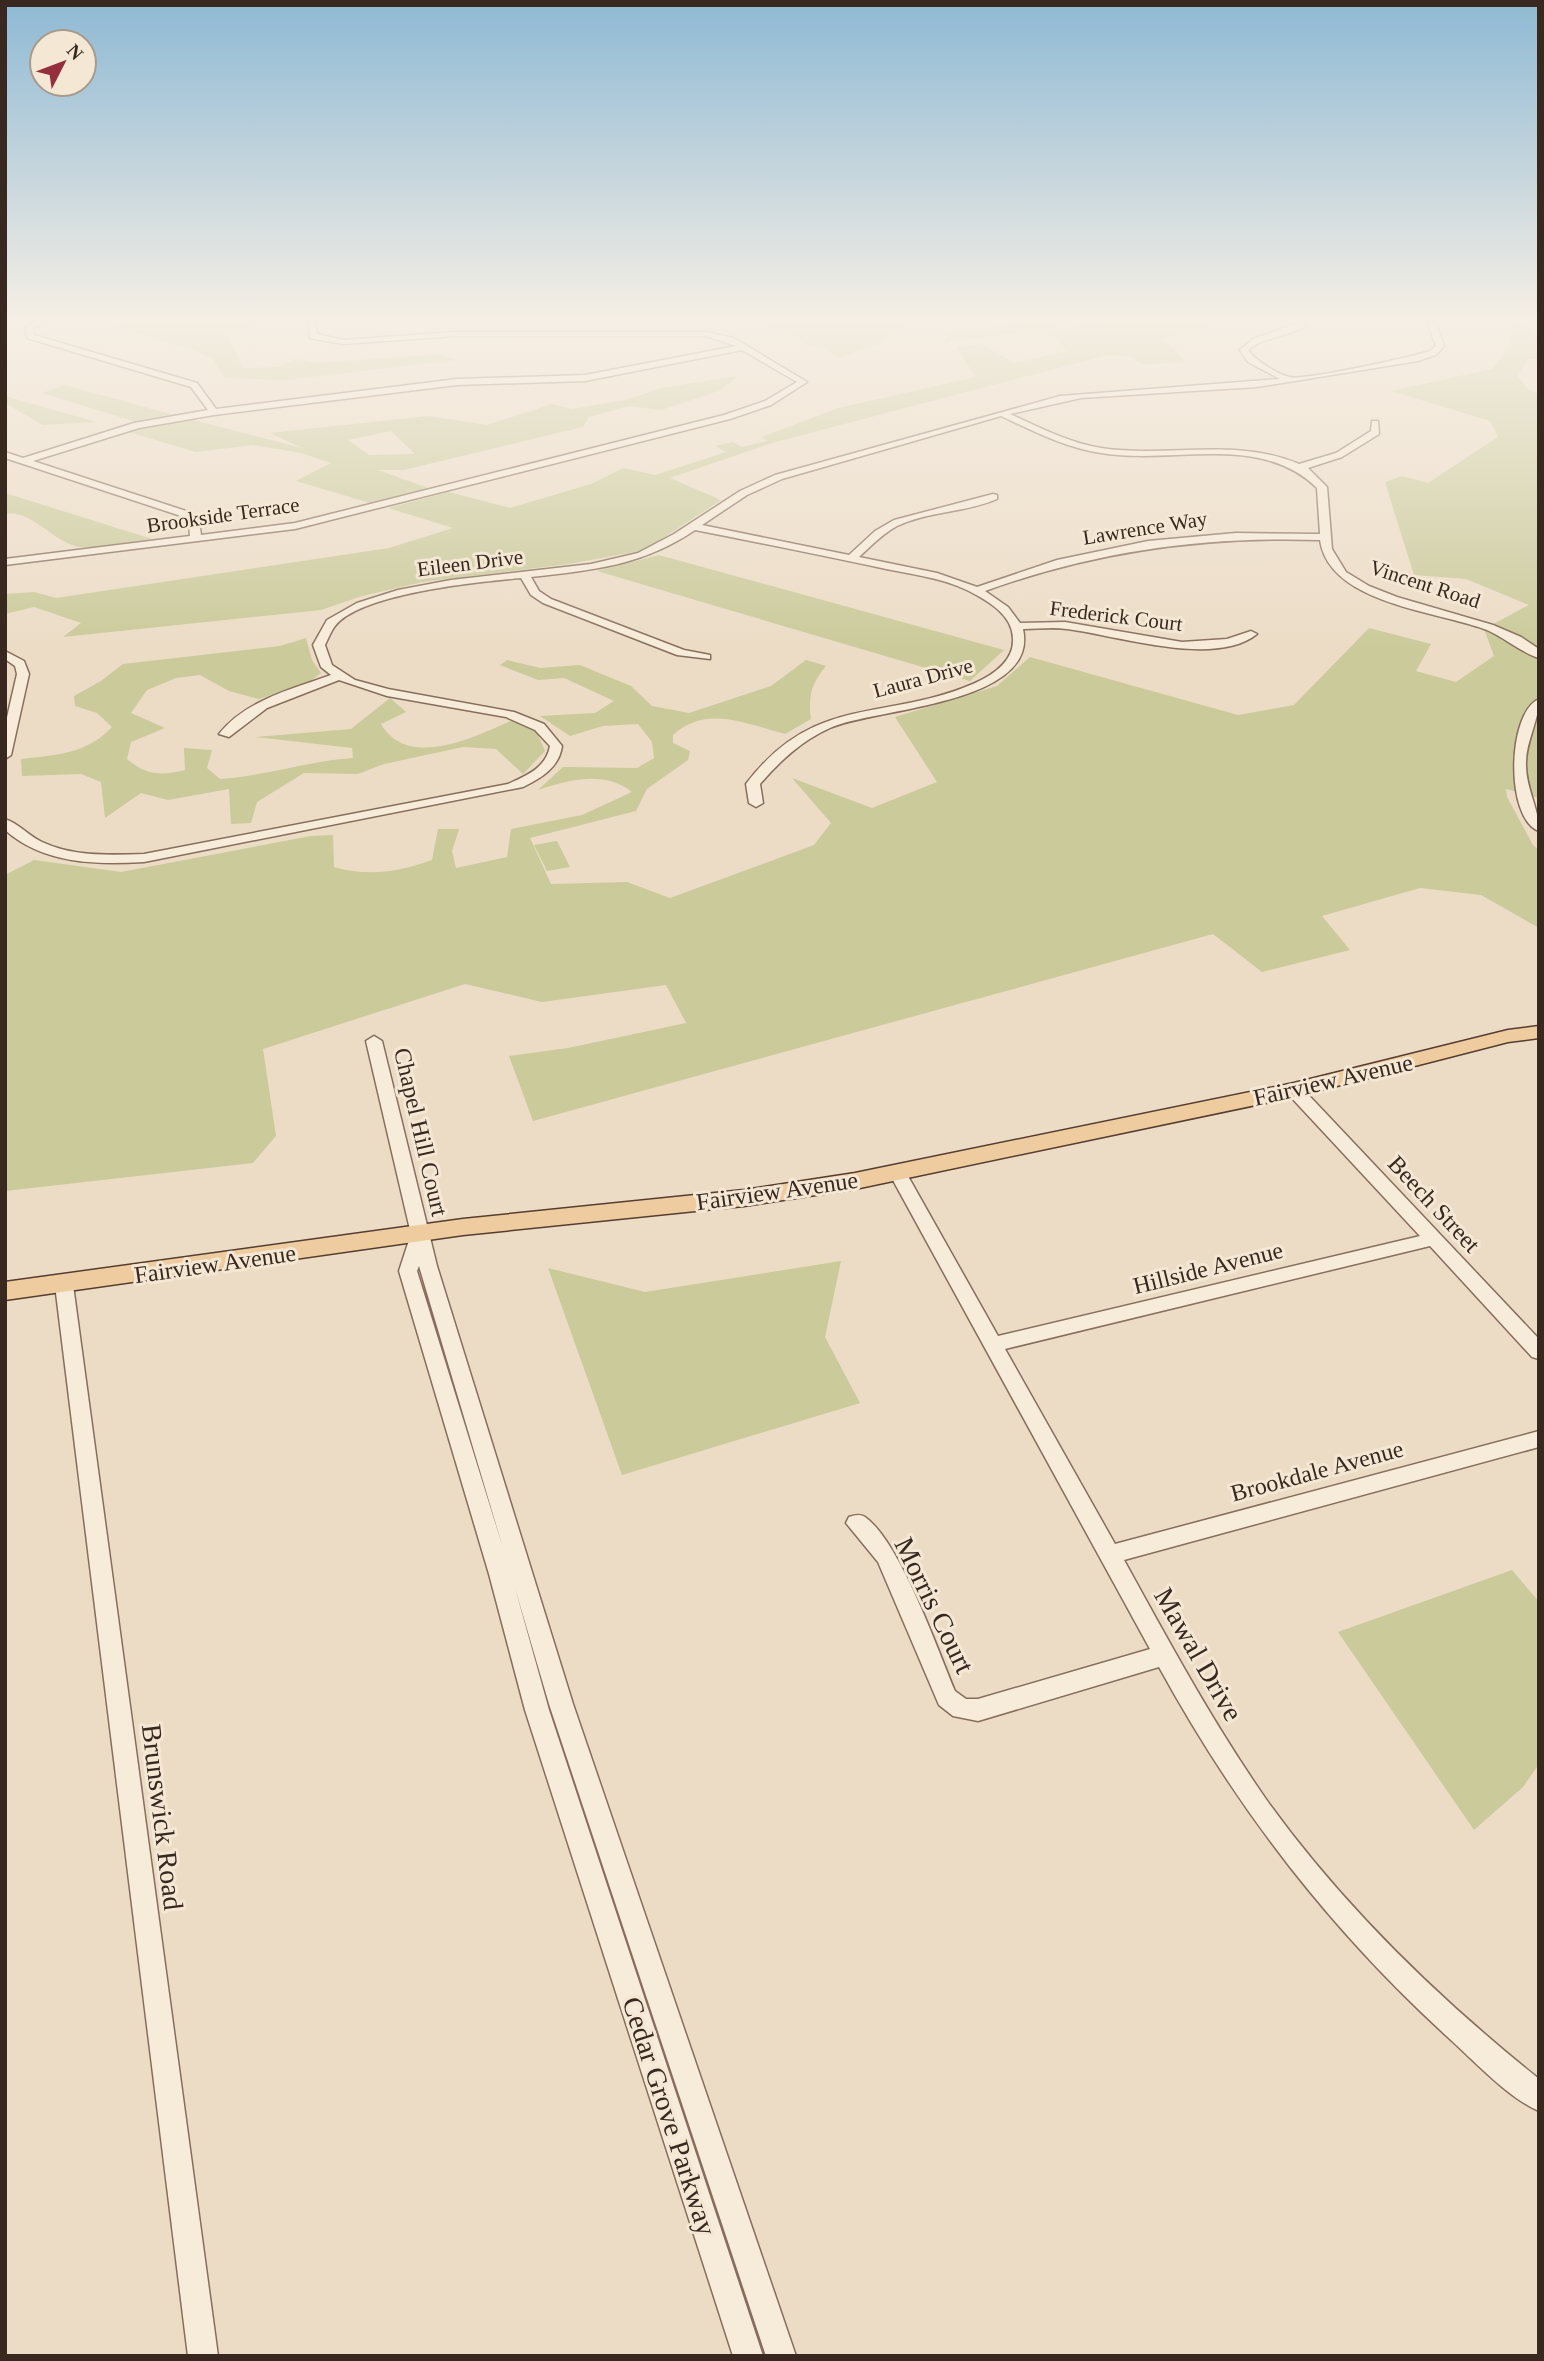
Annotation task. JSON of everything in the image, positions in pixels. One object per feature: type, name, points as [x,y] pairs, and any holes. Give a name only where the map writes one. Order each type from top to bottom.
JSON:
[{"type":"main road","name":"Fairview Avenue","points":[[5,1291],[554,1217],[744,1198],[898,1173],[1294,1090],[1508,1036],[1539,1032]]},
{"type":"street","points":[[23,461],[117,431]]},
{"type":"street","name":"Brookside Terrace","points":[[5,562],[295,526],[670,431]]},
{"type":"street","name":"Eileen Drive","points":[[339,676],[325,663],[319,644],[329,625],[352,608],[410,589],[621,562],[657,550],[696,527],[736,497],[782,475],[941,431]]},
{"type":"street","name":"Vincent Road","points":[[1041,431],[1089,448],[1133,453],[1234,452],[1264,457],[1297,468],[1322,487],[1326,537],[1331,560],[1356,582],[1390,597],[1490,625],[1521,640],[1539,655]]},
{"type":"street","points":[[1297,468],[1339,455],[1376,431]]},
{"type":"street","points":[[5,456],[182,513],[194,521],[196,540]]},
{"type":"street","points":[[851,558],[894,523],[919,515],[977,505],[993,498]]},
{"type":"street","points":[[696,527],[939,578],[975,591],[1000,606],[1017,626]]},
{"type":"street","name":"Lawrence Way","points":[[975,591],[1061,562],[1181,539],[1244,534],[1326,537]]},
{"type":"street","points":[[525,576],[535,593],[547,601],[681,653],[706,657]]},
{"type":"street","name":"Frederick Court","points":[[1017,626],[1060,625],[1143,641],[1179,644],[1233,642],[1251,634]]},
{"type":"street","name":"Laura Drive","points":[[756,803],[753,784],[771,760],[794,740],[835,721],[957,694],[982,684],[1001,672],[1013,659],[1019,645],[1017,626]]},
{"type":"street","points":[[5,654],[20,664],[23,674],[5,755]]},
{"type":"street","points":[[5,823],[31,842],[73,855],[116,859],[163,856],[500,790],[538,774],[556,751],[551,734],[540,724],[523,717],[379,690],[339,676],[257,709],[238,719],[225,734]]},
{"type":"street","points":[[1539,703],[1524,728],[1518,760],[1523,794],[1539,827]]},
{"type":"street","name":"Chapel Hill Court","points":[[374,1041],[420,1234]]},
{"type":"street","name":"Beech Street","points":[[1294,1090],[1539,1352]]},
{"type":"street","name":"Mawal Drive","points":[[898,1173],[1165,1655],[1229,1765],[1316,1883],[1396,1971],[1472,2041],[1539,2096]]},
{"type":"street","name":"Cedar Grove Parkway","points":[[420,1234],[467,1427],[612,1937],[748,2356]]},
{"type":"street","name":"Hillside Avenue","points":[[993,1345],[1434,1239]]},
{"type":"street","name":"Brunswick Road","points":[[64,1285],[203,2356]]},
{"type":"street","name":"Brookdale Avenue","points":[[1110,1555],[1539,1439]]},
{"type":"street","name":"Morris Court","points":[[856,1524],[886,1557],[947,1698],[961,1709],[978,1710],[1165,1655]]},
{"type":"street","name":"Cedar Grove Parkway","points":[[531,1648],[636,1928],[781,2356]]},
{"type":"street","points":[[612,1937],[636,1928]]},
{"type":"street","points":[[728,2295],[756,2281]]},
{"type":"green space","points":[[126,431],[236,431],[302,448],[270,433],[390,431],[348,440],[369,455],[415,454],[391,431],[566,431],[404,470],[378,470],[428,488],[370,503],[296,481],[331,463],[301,453],[253,445],[196,452]]},
{"type":"green space","points":[[777,431],[817,431],[772,443],[670,478],[721,500],[645,550],[569,564],[423,582],[362,596],[321,610],[63,637],[81,623],[34,607],[5,614],[5,594],[34,592],[56,598],[389,548],[453,528],[388,508],[449,492],[510,508],[591,484],[623,468],[655,475],[726,452],[715,446],[733,442],[742,447],[767,441],[762,437]]},
{"type":"green space","points":[[1495,431],[1539,431],[1539,798],[1506,789],[1507,797],[1533,845],[1539,850],[1539,928],[1481,895],[1420,888],[1322,916],[1350,950],[1262,972],[1213,934],[533,1121],[509,1056],[568,1048],[686,1023],[666,985],[542,1002],[465,984],[263,1049],[276,1136],[253,1163],[5,1191],[5,875],[34,860],[121,872],[311,836],[333,835],[334,867],[359,872],[383,872],[432,860],[438,829],[459,829],[452,851],[456,868],[507,857],[511,829],[582,815],[632,792],[621,785],[598,779],[574,780],[538,790],[563,767],[637,768],[654,758],[652,742],[638,724],[603,726],[570,736],[540,716],[595,713],[614,701],[564,678],[538,680],[500,665],[507,660],[540,668],[580,665],[631,686],[652,706],[689,713],[771,686],[806,660],[826,666],[812,691],[811,719],[785,734],[727,719],[699,720],[673,735],[673,743],[690,751],[688,760],[647,789],[636,811],[530,838],[551,884],[627,882],[670,898],[814,845],[831,823],[792,778],[872,808],[937,782],[895,717],[997,686],[1030,657],[1238,715],[1294,705],[1369,628],[1431,644],[1416,671],[1456,682],[1494,656],[1484,629],[1529,605],[1466,579],[1414,575],[1385,482],[1402,476],[1428,483],[1498,437]]},
{"type":"green space","points":[[5,493],[152,539],[97,547],[71,545],[34,521],[15,514],[5,514]]},
{"type":"green space","points":[[659,555],[1004,650],[970,681],[597,571]]},
{"type":"green space","points":[[306,638],[312,660],[321,673],[311,681],[259,699],[229,691],[200,675],[176,678],[147,690],[131,713],[165,728],[131,742],[127,759],[147,771],[168,773],[185,770],[184,748],[212,750],[207,768],[220,779],[353,758],[352,748],[256,737],[351,729],[390,698],[406,712],[381,724],[393,738],[408,745],[425,748],[444,746],[513,720],[535,728],[545,751],[523,774],[496,749],[463,747],[384,764],[358,774],[304,773],[257,802],[251,823],[231,824],[229,789],[168,800],[141,793],[105,818],[101,782],[81,774],[22,776],[21,759],[70,752],[92,743],[112,727],[97,713],[75,706],[74,696],[101,681],[123,664],[280,646]]},
{"type":"green space","points":[[557,841],[570,867],[547,871],[534,845]]},
{"type":"green space","points":[[841,1261],[825,1337],[860,1403],[622,1475],[548,1268],[645,1292]]},
{"type":"green space","points":[[1512,1570],[1539,1602],[1539,1764],[1523,1787],[1474,1830],[1338,1632]]}]
